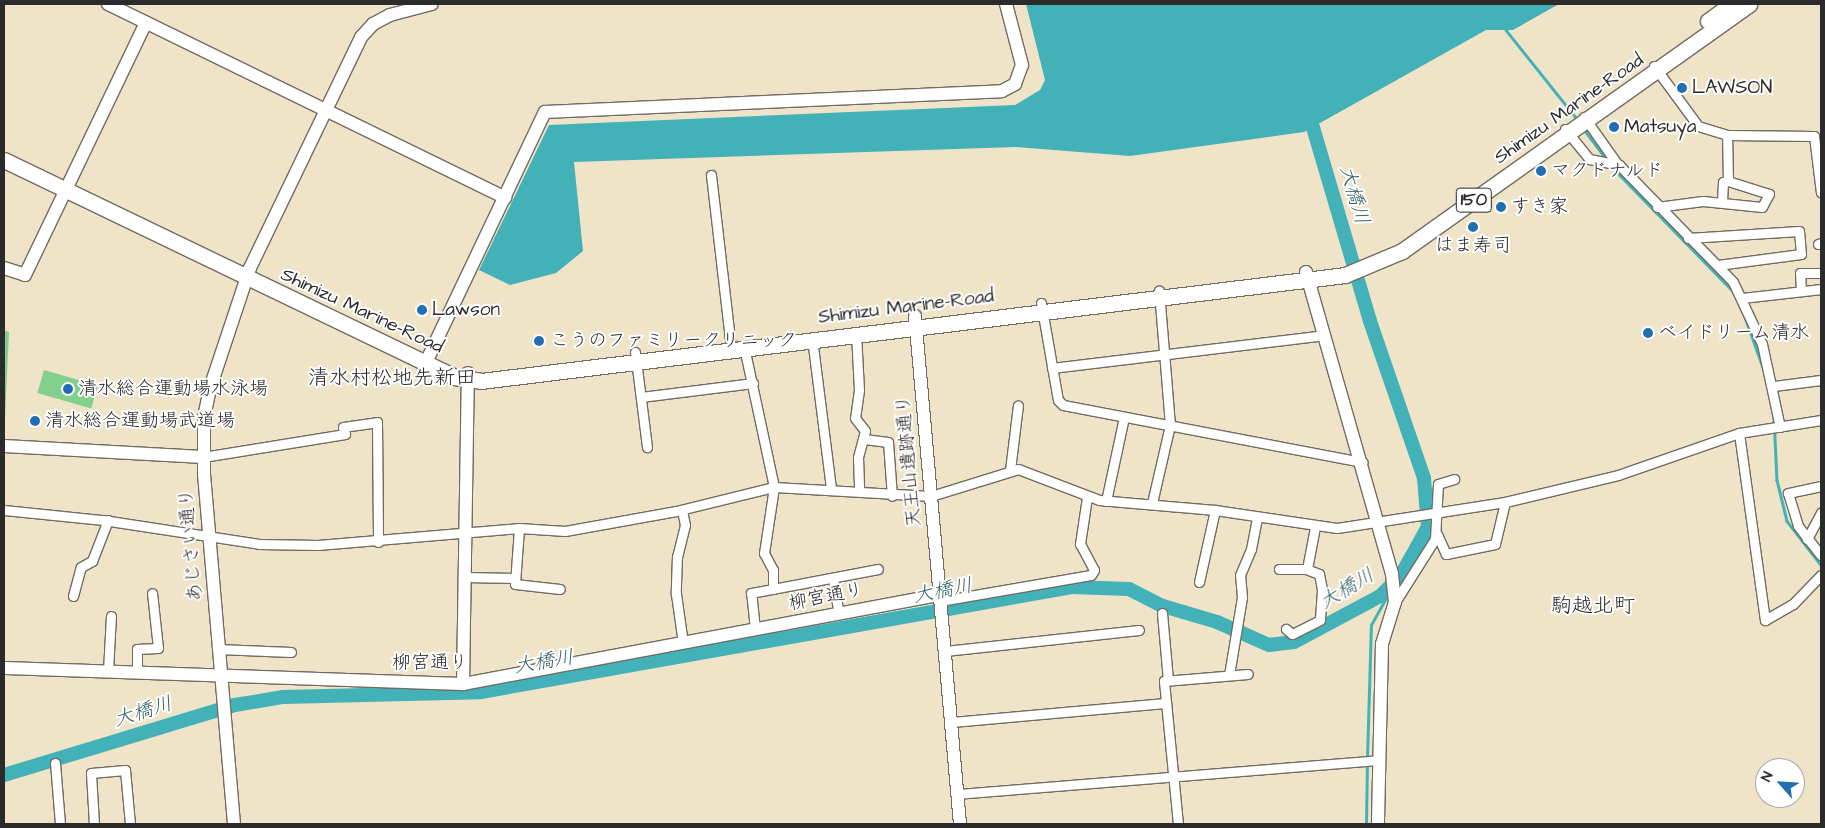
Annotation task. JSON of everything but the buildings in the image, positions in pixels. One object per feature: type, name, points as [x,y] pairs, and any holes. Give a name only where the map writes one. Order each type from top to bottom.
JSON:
[{"type":"highway","name":"Shimizu Marine-Road","points":[[1655,67],[1731,4]]},
{"type":"highway","name":"Shimizu Marine-Road","points":[[4,160],[67,186],[468,376],[1344,271],[1368,263],[1400,245],[1655,67],[1749,4]]},
{"type":"highway","name":"Shimizu Marine-Road","points":[[4,150],[67,186]]},
{"type":"highway","name":"Shimizu Marine-Road","points":[[248,273],[429,356],[468,376]]},
{"type":"highway","name":"Shimizu Marine-Road","points":[[737,343],[856,333],[916,321]]},
{"type":"street","points":[[108,4],[505,198]]},
{"type":"street","name":"あじさい通り","points":[[234,824],[203,457],[211,386],[248,273],[361,37],[373,24],[432,4]]},
{"type":"street","points":[[429,356],[541,119],[553,110],[1002,91],[1015,84],[1022,65],[1006,4]]},
{"type":"street","points":[[4,268],[25,275],[146,22]]},
{"type":"street","points":[[1655,67],[1698,126],[1727,134],[1814,136],[1821,193]]},
{"type":"street","points":[[1576,123],[1589,159],[1599,163],[1617,164]]},
{"type":"street","points":[[1576,123],[1657,207],[1718,266],[1742,298],[1774,386],[1775,428]]},
{"type":"street","points":[[1727,134],[1728,181]]},
{"type":"street","points":[[711,175],[737,343],[753,383],[774,488],[764,553],[773,570],[773,589]]},
{"type":"street","points":[[1657,207],[1722,201],[1730,207],[1762,207],[1770,194],[1728,181],[1723,182],[1722,201]]},
{"type":"street","points":[[1688,238],[1799,231],[1800,254],[1718,266]]},
{"type":"street","points":[[1801,291],[1800,273],[1821,273]]},
{"type":"street","points":[[1307,276],[1323,335],[1380,520],[1392,574],[1395,598]]},
{"type":"street","points":[[1742,298],[1821,289]]},
{"type":"street","points":[[1152,503],[1170,425],[1160,294]]},
{"type":"street","points":[[1042,307],[1052,368],[1063,405],[1362,462]]},
{"type":"street","name":"天王山遺跡通り","points":[[916,321],[945,651]]},
{"type":"street","points":[[856,333],[860,390],[855,418],[865,431],[858,457],[859,492]]},
{"type":"street","points":[[1052,368],[1323,335]]},
{"type":"street","points":[[812,338],[831,488]]},
{"type":"street","points":[[636,356],[647,447]]},
{"type":"street","points":[[463,684],[468,376]]},
{"type":"street","points":[[1774,386],[1821,380]]},
{"type":"street","points":[[642,397],[753,383]]},
{"type":"street","points":[[1010,470],[1018,405]]},
{"type":"street","points":[[1106,501],[1124,417]]},
{"type":"street","points":[[4,510],[108,520],[209,536],[292,546],[378,542],[465,531],[519,528],[564,530],[682,510],[774,488],[831,488],[892,496],[931,496],[1010,470],[1036,474],[1087,497],[1106,501],[1152,503],[1215,510],[1315,527],[1337,528],[1505,502],[1618,475],[1739,433],[1821,420]]},
{"type":"street","points":[[4,446],[203,457],[345,434],[343,427],[377,422],[378,542]]},
{"type":"street","points":[[1739,433],[1765,620],[1793,604],[1821,575]]},
{"type":"street","points":[[864,439],[888,442],[892,496]]},
{"type":"street","points":[[1454,479],[1438,484],[1436,534],[1446,554],[1496,544],[1505,502]]},
{"type":"street","points":[[1821,486],[1788,492],[1794,517],[1807,539],[1821,555]]},
{"type":"street","points":[[940,599],[1091,575],[1094,570],[1080,544],[1087,497]]},
{"type":"street","points":[[682,510],[685,525],[677,556],[676,594],[683,643]]},
{"type":"street","points":[[1199,582],[1215,510]]},
{"type":"street","points":[[1807,539],[1821,513]]},
{"type":"street","points":[[1228,675],[1239,624],[1240,575],[1251,549],[1257,517]]},
{"type":"street","points":[[74,596],[81,567],[92,561],[108,520]]},
{"type":"street","points":[[1307,569],[1315,527]]},
{"type":"street","points":[[519,528],[515,584],[560,589]]},
{"type":"street","points":[[1378,824],[1382,644],[1395,598],[1436,534]]},
{"type":"street","points":[[755,629],[750,593],[878,569]]},
{"type":"street","points":[[1279,569],[1307,569],[1319,574],[1323,616],[1292,634],[1286,628]]},
{"type":"street","points":[[465,577],[516,578]]},
{"type":"street","points":[[833,578],[839,614]]},
{"type":"street","points":[[137,672],[137,649],[158,648],[152,593]]},
{"type":"street","name":"柳宮通り","points":[[4,668],[463,684],[839,614],[940,599]]},
{"type":"street","points":[[1162,613],[1168,680],[1166,703],[1178,824]]},
{"type":"street","points":[[108,671],[111,616]]},
{"type":"street","points":[[960,824],[945,651],[1138,630]]},
{"type":"street","points":[[218,649],[291,652]]},
{"type":"street","points":[[1168,680],[1248,674]]},
{"type":"street","points":[[951,722],[1166,703]]},
{"type":"street","points":[[957,794],[1380,760]]},
{"type":"street","points":[[55,763],[60,824]]},
{"type":"street","points":[[94,824],[91,773],[125,770],[130,824]]},
{"type":"green space","points":[[4,330],[9,332],[4,439]]},
{"type":"green space","name":"清水総合運動場水泳場","points":[[44,370],[98,385],[91,409],[37,393]]},
{"type":"water","points":[[1026,4],[1559,4],[1513,30],[1486,30],[1304,132],[1130,156],[1016,147],[574,162],[583,251],[556,273],[510,285],[479,270],[549,125],[1015,105],[1040,90],[1045,80]]},
{"type":"waterway","points":[[1506,30],[1577,119]]},
{"type":"waterway","name":"大橋川","points":[[4,775],[235,705],[283,697],[481,692],[1072,587],[1129,589],[1163,606],[1217,622],[1269,645],[1294,642],[1380,596],[1400,577],[1428,527],[1424,478],[1370,321],[1313,127]]},
{"type":"waterway","points":[[1583,128],[1607,160]]},
{"type":"waterway","points":[[1611,166],[1733,291]]},
{"type":"waterway","points":[[1745,317],[1764,370]]},
{"type":"waterway","points":[[1774,417],[1777,480],[1787,521],[1821,565]]},
{"type":"waterway","points":[[1367,758],[1371,625],[1389,593]]},
{"type":"waterway","points":[[1366,824],[1367,763]]},
{"type":"place","name":"LAWSON","points":[[1682,88]]},
{"type":"place","name":"Matsuya","points":[[1614,127]]},
{"type":"place","name":"マクドナルド","points":[[1541,171]]},
{"type":"place","name":"すき家","points":[[1501,207]]},
{"type":"place","name":"はま寿司","points":[[1473,227]]},
{"type":"place","name":"Lawson","points":[[422,310]]},
{"type":"place","name":"ベイドリーム清水","points":[[1648,333]]},
{"type":"place","name":"こうのファミリークリニック","points":[[539,341]]},
{"type":"place","name":"清水総合運動場水泳場","points":[[68,389]]},
{"type":"place","name":"清水総合運動場武道場","points":[[35,421]]},
{"type":"district","name":"清水村松地先新田","points":[[392,378]]},
{"type":"district","name":"駒越北町","points":[[1593,606]]}]
